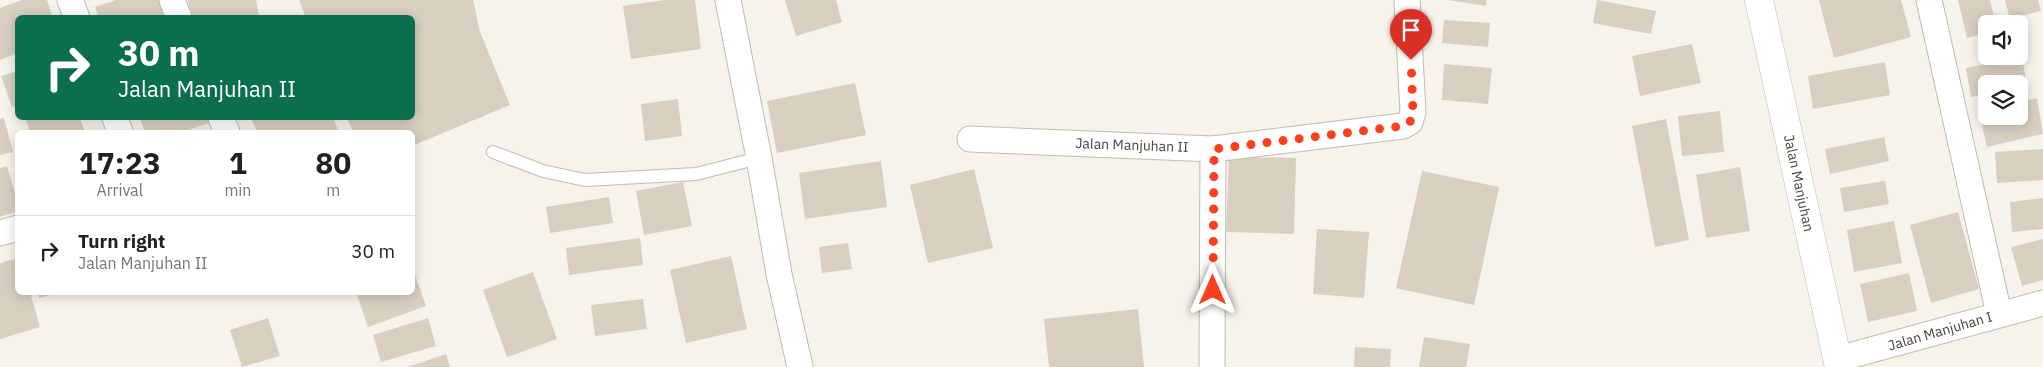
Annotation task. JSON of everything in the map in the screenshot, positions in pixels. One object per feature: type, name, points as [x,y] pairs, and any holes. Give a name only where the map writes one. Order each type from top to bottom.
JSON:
[{"type":"street","points":[[70,0],[76,15]]},
{"type":"street","points":[[172,0],[178,15]]},
{"type":"street","points":[[728,0],[759,158],[779,274],[800,367]]},
{"type":"street","name":"Jalan Manjuhan II","points":[[970,138],[1214,149],[1403,126],[1410,122],[1413,112],[1407,0]]},
{"type":"street","points":[[1929,0],[1999,314]]},
{"type":"street","name":"Jalan Manjuhan","points":[[1761,1],[1838,363]]},
{"type":"street","points":[[1212,367],[1214,149]]},
{"type":"street","points":[[0,233],[15,229]]},
{"type":"street","name":"Jalan Manjuhan I","points":[[1838,363],[1999,314],[2043,304]]},
{"type":"lane","points":[[493,152],[543,171],[585,180],[696,174],[759,158]]},
{"type":"building","points":[[22,0],[47,0],[52,15],[15,15],[15,54],[0,60],[0,8]]},
{"type":"building","points":[[116,0],[159,0],[164,15],[98,15],[95,7]]},
{"type":"building","points":[[188,0],[256,0],[259,15],[191,15]]},
{"type":"building","points":[[299,0],[473,0],[480,32],[510,105],[415,145],[415,130],[352,130],[348,120],[415,120],[415,15],[305,15]]},
{"type":"building","points":[[664,0],[695,0],[701,49],[631,59],[623,6]]},
{"type":"building","points":[[785,0],[836,0],[842,22],[796,36]]},
{"type":"building","points":[[1448,0],[1487,0],[1486,6]]},
{"type":"building","points":[[1597,0],[1656,11],[1651,34],[1593,23]]},
{"type":"building","points":[[1819,0],[1901,0],[1911,37],[1834,58]]},
{"type":"building","points":[[1958,0],[1990,0],[1994,15],[1978,15],[1978,35],[1967,38]]},
{"type":"building","points":[[2005,0],[2038,0],[2041,11],[2026,15],[2009,15]]},
{"type":"building","points":[[1444,20],[1490,23],[1488,47],[1442,43]]},
{"type":"building","points":[[1692,44],[1701,83],[1640,96],[1632,56]]},
{"type":"building","points":[[1885,62],[1890,95],[1813,109],[1808,76]]},
{"type":"building","points":[[1444,64],[1492,68],[1488,104],[1442,100]]},
{"type":"building","points":[[1981,65],[2023,65],[2025,75],[1978,75],[1978,96],[1971,97],[1966,68]]},
{"type":"building","points":[[15,72],[15,106],[12,107],[1,76]]},
{"type":"building","points":[[855,83],[866,135],[777,153],[767,101]]},
{"type":"building","points":[[2037,98],[2043,134],[1987,147],[1982,125],[2028,125],[2028,100]]},
{"type":"building","points":[[678,99],[682,136],[645,141],[641,104]]},
{"type":"building","points":[[1720,111],[1724,152],[1682,156],[1678,116]]},
{"type":"building","points":[[4,118],[13,152],[0,155],[0,119]]},
{"type":"building","points":[[1666,119],[1689,240],[1655,247],[1632,126]]},
{"type":"building","points":[[26,120],[81,120],[84,130],[29,130]]},
{"type":"building","points":[[141,120],[216,121],[187,130],[144,130]]},
{"type":"building","points":[[252,120],[334,120],[338,130],[256,130]]},
{"type":"building","points":[[1884,137],[1889,161],[1830,174],[1825,149]]},
{"type":"building","points":[[2043,149],[2043,180],[1997,183],[1995,152]]},
{"type":"building","points":[[1229,157],[1296,158],[1294,234],[1226,232]]},
{"type":"building","points":[[881,161],[887,207],[805,219],[799,173]]},
{"type":"building","points":[[7,166],[15,193],[15,212],[0,217],[0,168]]},
{"type":"building","points":[[1740,167],[1750,231],[1706,238],[1696,175]]},
{"type":"building","points":[[974,169],[993,248],[928,263],[910,185]]},
{"type":"building","points":[[1422,171],[1499,187],[1474,305],[1396,288]]},
{"type":"building","points":[[1885,181],[1889,204],[1844,212],[1840,188]]},
{"type":"building","points":[[683,182],[692,226],[644,235],[636,191]]},
{"type":"building","points":[[609,197],[613,223],[550,233],[546,207]]},
{"type":"building","points":[[2043,198],[2043,229],[2012,232],[2010,202]]},
{"type":"building","points":[[1958,212],[1979,289],[1931,303],[1910,225]]},
{"type":"building","points":[[1894,221],[1902,263],[1854,272],[1847,230]]},
{"type":"building","points":[[1317,229],[1369,232],[1364,298],[1313,294]]},
{"type":"building","points":[[640,238],[643,265],[569,275],[566,248]]},
{"type":"building","points":[[2043,239],[2043,280],[2022,286],[2011,247]]},
{"type":"building","points":[[848,243],[852,269],[822,273],[819,247]]},
{"type":"building","points":[[731,256],[747,329],[686,343],[670,270]]},
{"type":"building","points":[[15,259],[15,295],[31,295],[40,327],[0,339],[0,263]]},
{"type":"building","points":[[533,272],[557,339],[507,357],[483,290]]},
{"type":"building","points":[[1909,273],[1917,311],[1868,322],[1860,284]]},
{"type":"building","points":[[415,275],[426,306],[368,327],[357,295],[415,295]]},
{"type":"building","points":[[38,295],[50,295],[39,298]]},
{"type":"building","points":[[643,299],[647,329],[595,336],[591,305]]},
{"type":"building","points":[[1138,309],[1144,367],[1049,367],[1044,319]]},
{"type":"building","points":[[268,318],[280,356],[242,367],[230,330]]},
{"type":"building","points":[[428,318],[436,346],[381,362],[373,335]]},
{"type":"building","points":[[1424,337],[1470,344],[1466,367],[1419,367]]},
{"type":"building","points":[[1355,347],[1391,349],[1390,367],[1354,367]]},
{"type":"building","points":[[446,354],[450,367],[408,367]]},
{"type":"route","points":[[1213,290],[1214,149],[1403,126],[1410,122],[1413,112],[1411,60]]}]
